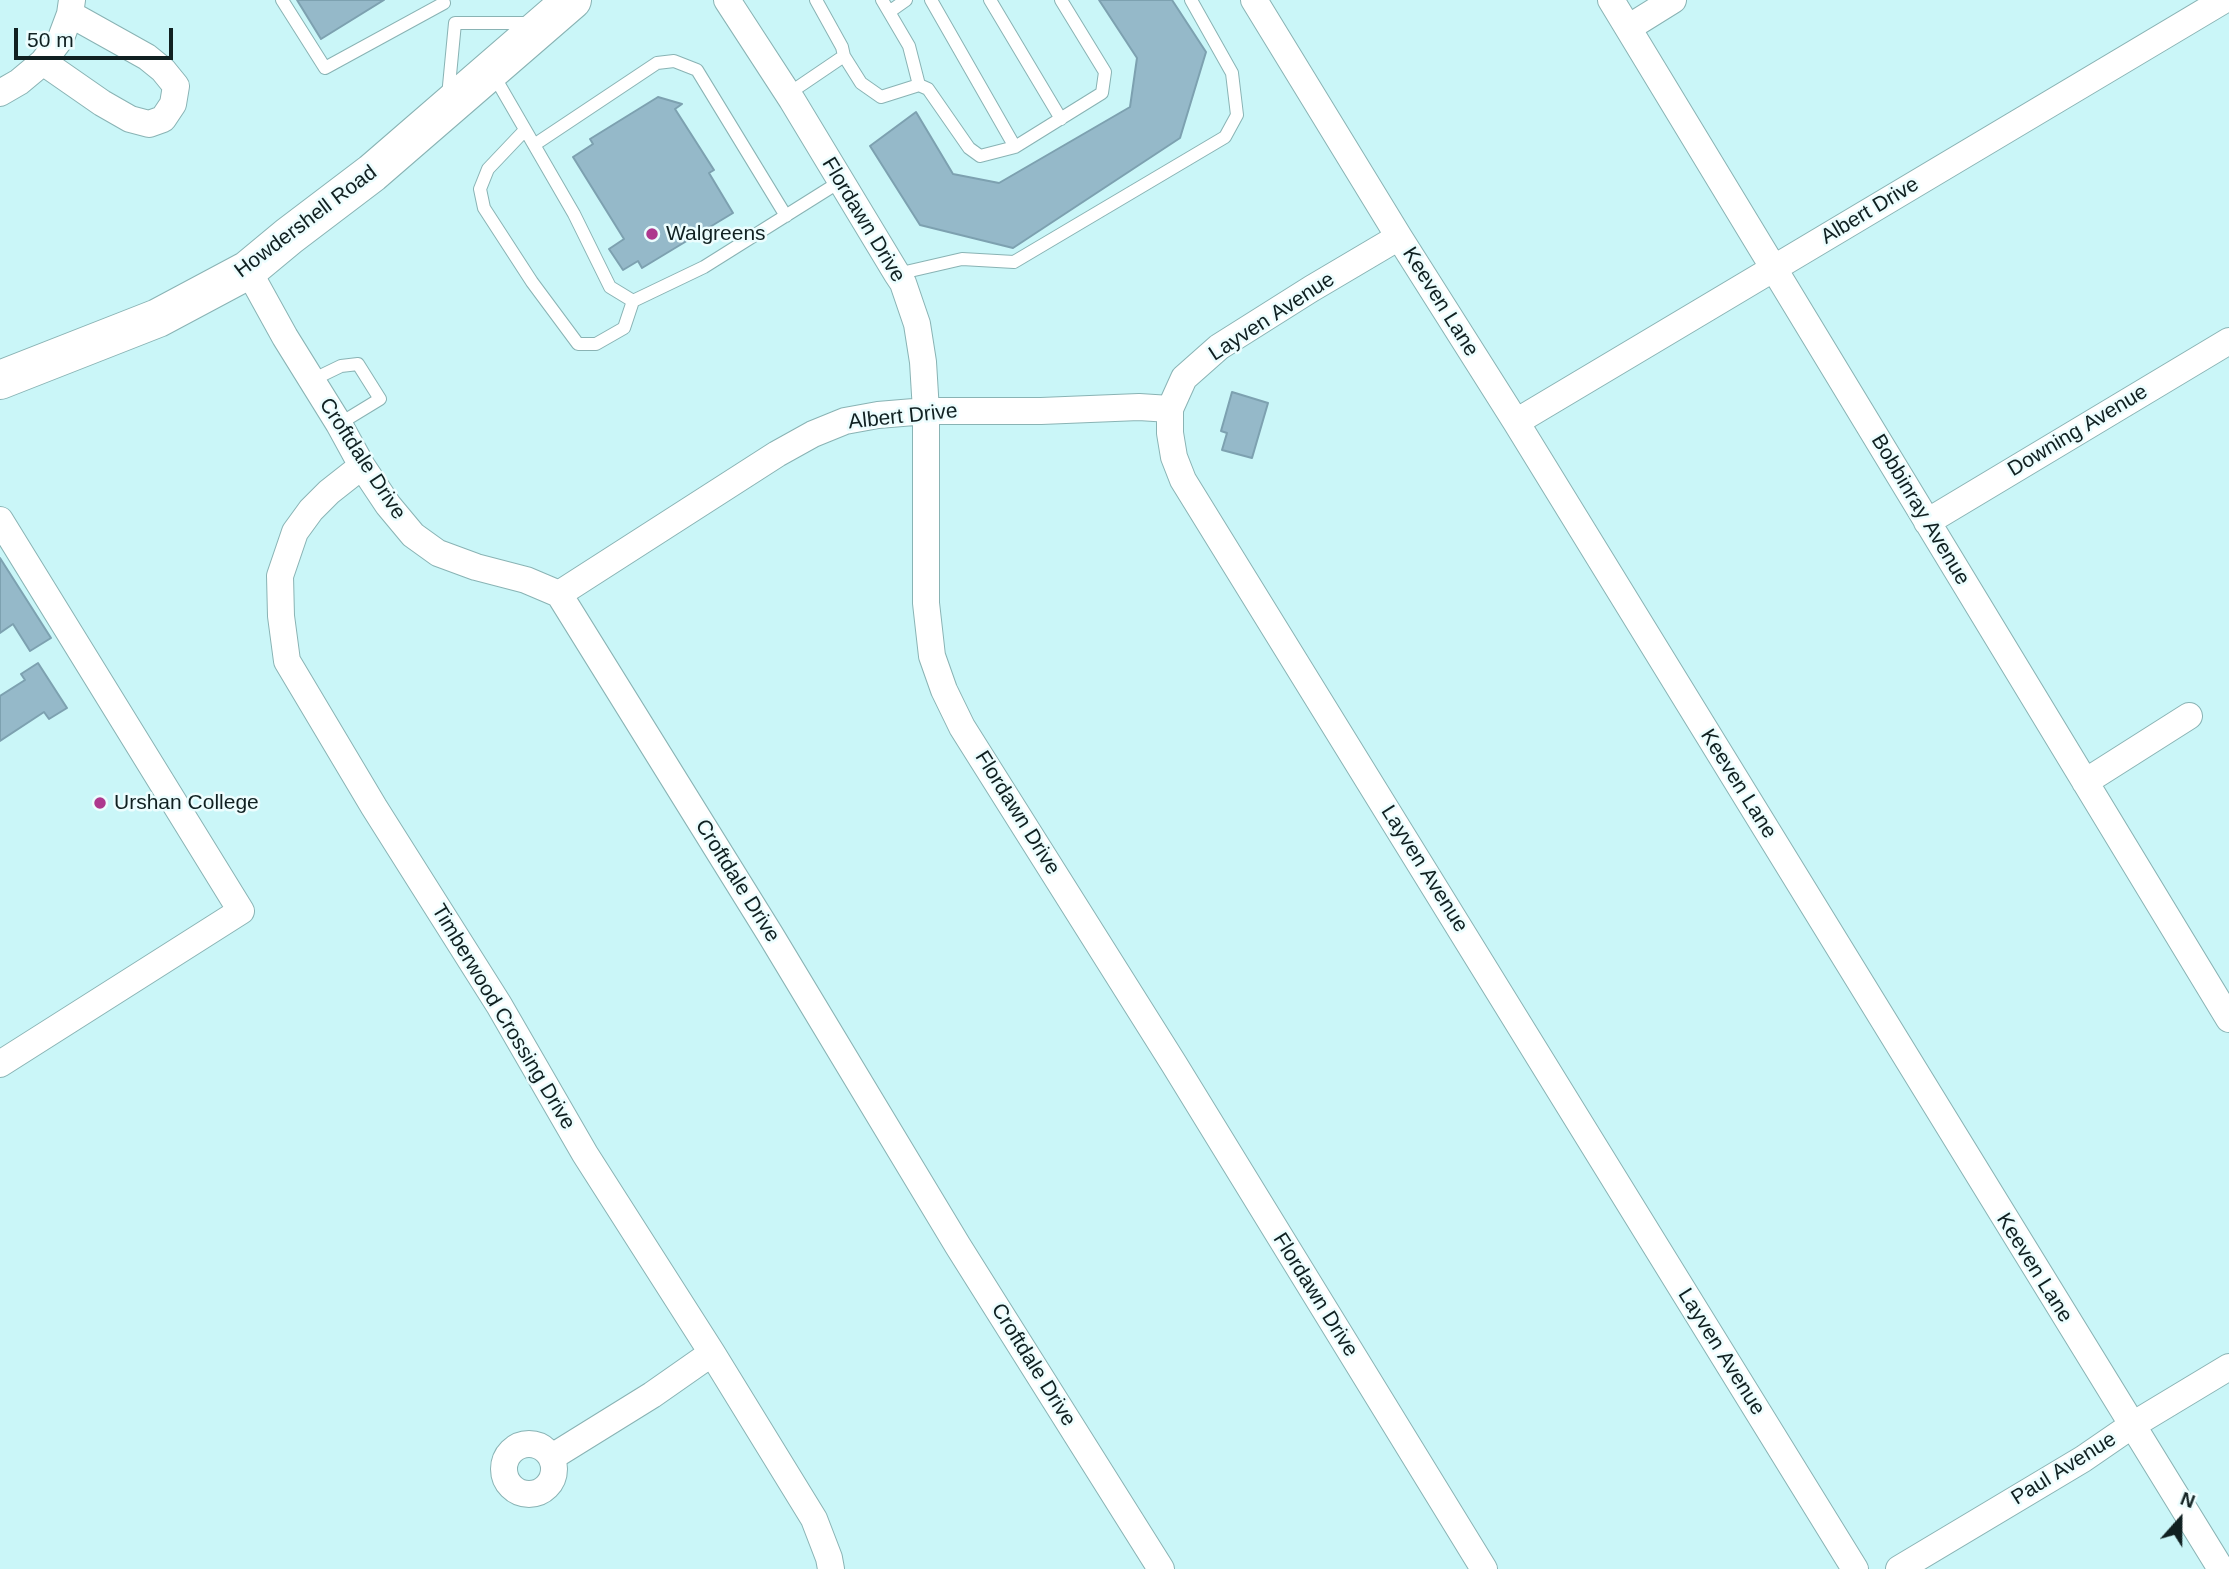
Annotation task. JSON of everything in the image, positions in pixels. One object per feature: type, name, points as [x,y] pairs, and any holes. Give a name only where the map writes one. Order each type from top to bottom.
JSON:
[{"type":"main road","name":"Howdershell Road","points":[[0,380],[158,318],[248,270],[372,173],[559,12]]},
{"type":"street","name":"Flordawn Drive","points":[[727,0],[788,94],[897,274],[917,324],[926,411],[926,603],[932,656],[944,690],[962,727],[1484,1569]]},
{"type":"street","name":"Keeven Lane","points":[[1254,0],[2221,1569]]},
{"type":"street","name":"Bobbinray Avenue","points":[[1611,0],[2229,1019]]},
{"type":"street","points":[[1628,28],[1673,0]]},
{"type":"street","name":"Albert Drive","points":[[1516,422],[2224,0]]},
{"type":"street","points":[[0,93],[19,82],[43,62],[61,38],[71,7],[163,70],[176,86],[173,104],[163,119],[149,124],[130,119],[43,62]]},
{"type":"street","name":"Layven Avenue","points":[[1399,237],[1219,347],[1184,378],[1170,409],[1174,457],[1183,480],[1855,1569]]},
{"type":"street","name":"Croftdale Drive","points":[[248,270],[362,466],[388,505],[413,535],[438,553],[476,567],[526,580],[559,594],[770,934],[951,1235],[1161,1569]]},
{"type":"street","name":"Downing Avenue","points":[[1927,522],[2229,341]]},
{"type":"street","name":"Albert Drive","points":[[559,594],[813,433],[845,421],[926,411],[1041,411],[1139,407],[1170,409]]},
{"type":"street","name":"Timberwood Crossing Drive","points":[[362,466],[329,492],[295,532],[280,576],[281,616],[287,661],[374,807],[499,1005],[585,1154],[814,1519],[831,1569]]},
{"type":"street","points":[[0,1063],[241,911],[3,532]]},
{"type":"street","points":[[2085,782],[2189,716]]},
{"type":"street","points":[[552,1457],[652,1395],[712,1353]]},
{"type":"street","name":"Paul Avenue","points":[[1899,1569],[2083,1459],[2229,1367]]},
{"type":"lane","points":[[282,0],[325,68],[442,2],[456,23],[446,109]]},
{"type":"lane","points":[[816,0],[861,83],[881,97],[919,85],[928,89],[969,148],[980,156],[1016,147],[1102,93],[1105,72],[1061,0]]},
{"type":"lane","points":[[882,0],[909,46],[919,85]]},
{"type":"lane","points":[[889,12],[906,0]]},
{"type":"lane","points":[[930,0],[1016,147]]},
{"type":"lane","points":[[990,0],[1061,119]]},
{"type":"lane","points":[[897,274],[962,258],[1014,262],[1225,137],[1237,115],[1232,73],[1191,0]]},
{"type":"lane","points":[[456,23],[559,12]]},
{"type":"lane","points":[[788,94],[844,56]]},
{"type":"lane","points":[[534,145],[657,63],[674,61],[697,70],[786,216]]},
{"type":"lane","points":[[491,71],[574,215],[610,287],[633,301]]},
{"type":"lane","points":[[525,130],[488,169],[480,189],[484,208],[532,282],[578,344],[596,344],[624,328],[633,301],[704,267],[841,181]]},
{"type":"lane","points":[[312,380],[341,366],[358,365],[366,376],[380,399],[339,424]]},
{"type":"building","points":[[297,0],[384,0],[321,39]]},
{"type":"building","points":[[1099,0],[1172,0],[1206,52],[1180,138],[1013,248],[920,225],[870,146],[916,112],[953,174],[999,183],[1130,107],[1137,58]]},
{"type":"building","name":"Walgreens","points":[[658,97],[682,104],[675,109],[714,170],[709,173],[733,213],[642,268],[638,261],[623,270],[609,249],[624,239],[573,157],[593,144],[590,139]]},
{"type":"building","points":[[1232,392],[1268,403],[1252,458],[1222,450],[1227,433],[1221,431]]},
{"type":"building","points":[[0,558],[51,638],[30,651],[13,624],[0,633]]},
{"type":"building","points":[[38,663],[67,708],[49,719],[44,712],[0,741],[0,696],[25,680],[21,674]]},
{"type":"place","name":"Walgreens","points":[[652,234]]},
{"type":"place","name":"Urshan College","points":[[100,803]]}]
